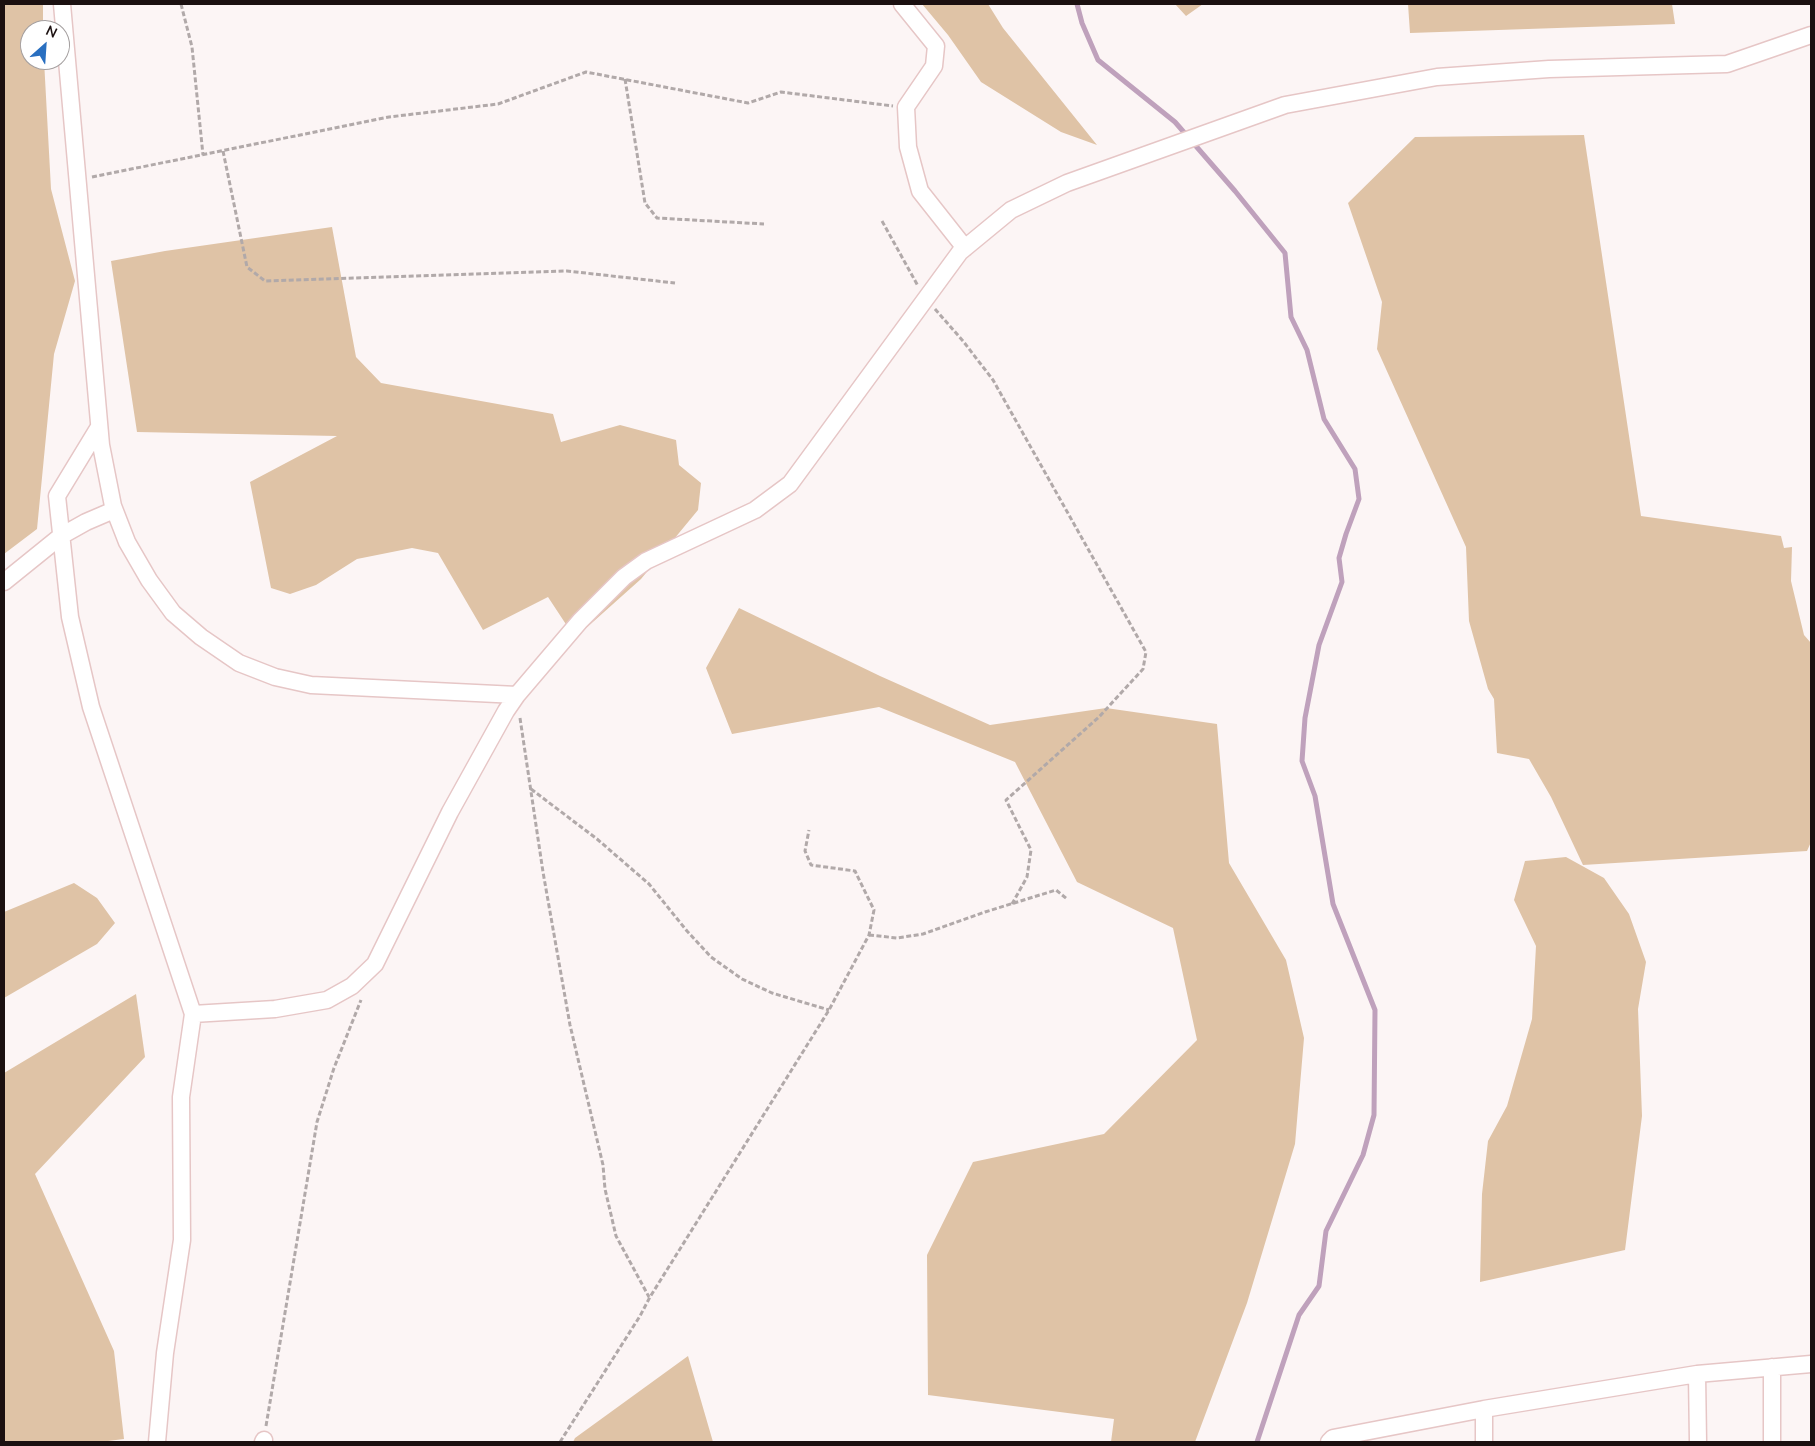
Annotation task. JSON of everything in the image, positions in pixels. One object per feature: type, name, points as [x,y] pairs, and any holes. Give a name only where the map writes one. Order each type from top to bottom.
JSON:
[{"type":"street","points":[[62,4],[100,445],[114,510],[127,542],[149,580],[174,613],[201,637],[239,663],[275,677],[311,686],[518,694]]},
{"type":"street","points":[[902,4],[936,46],[934,66],[906,107],[908,147],[920,191],[965,248]]},
{"type":"street","points":[[193,1014],[275,1009],[327,1000],[352,986],[375,964],[450,812],[506,710],[518,694],[580,621],[624,577],[646,561],[755,510],[790,484],[960,252],[1011,210],[1066,183],[1285,105],[1437,77],[1549,69],[1727,64],[1811,35]]},
{"type":"street","points":[[99,427],[57,496],[70,617],[91,707],[193,1014],[181,1097],[182,1240],[165,1354],[157,1442]]},
{"type":"street","points":[[4,582],[61,536],[86,522],[114,510]]},
{"type":"street","points":[[1329,1442],[1333,1438],[1484,1409],[1697,1374],[1811,1364]]},
{"type":"street","points":[[1772,1367],[1772,1442]]},
{"type":"street","points":[[1697,1374],[1698,1442]]},
{"type":"street","points":[[1484,1409],[1484,1442]]},
{"type":"path","points":[[181,4],[192,47],[203,155]]},
{"type":"path","points":[[76,180],[389,117],[498,104],[586,72],[748,103],[781,92],[906,107]]},
{"type":"path","points":[[624,79],[645,203],[657,218],[764,224]]},
{"type":"path","points":[[223,151],[248,267],[265,281],[567,271],[675,283]]},
{"type":"path","points":[[882,221],[926,299],[963,341],[993,380],[1146,652],[1143,669],[1099,717],[1006,800],[1031,850],[1028,877],[1012,904]]},
{"type":"path","points":[[518,694],[531,788],[570,1025],[603,1165],[605,1189],[616,1236],[650,1297]]},
{"type":"path","points":[[531,788],[649,884],[711,957],[742,979],[772,993],[829,1010]]},
{"type":"path","points":[[560,1442],[829,1010],[869,935],[874,910],[855,871],[811,865],[805,852],[808,830]]},
{"type":"path","points":[[869,935],[897,938],[923,934],[1056,890],[1067,899]]},
{"type":"path","points":[[264,1441],[316,1122],[334,1068],[361,999]]},
{"type":"shaded area","points":[[4,4],[43,4],[43,20],[20,20],[20,70],[45,70],[51,189],[75,281],[54,354],[37,529],[4,554]]},
{"type":"shaded area","points":[[922,4],[988,4],[1003,28],[1097,145],[1061,132],[981,82],[948,35]]},
{"type":"shaded area","points":[[1175,4],[1203,4],[1186,16]]},
{"type":"shaded area","points":[[1408,4],[1672,4],[1675,24],[1410,33]]},
{"type":"shaded area","points":[[1584,135],[1641,516],[1781,536],[1784,548],[1792,547],[1791,581],[1804,635],[1811,643],[1811,842],[1807,851],[1583,865],[1551,797],[1529,759],[1497,753],[1494,699],[1488,689],[1469,621],[1466,547],[1377,349],[1382,302],[1348,203],[1415,137]]},
{"type":"shaded area","points":[[332,227],[356,357],[381,383],[553,414],[561,442],[620,425],[676,440],[679,465],[701,483],[698,510],[641,579],[575,638],[548,597],[483,630],[438,553],[412,548],[357,559],[316,585],[290,594],[271,588],[250,482],[337,436],[137,432],[111,261],[165,251]]},
{"type":"shaded area","points":[[739,608],[880,676],[990,725],[1106,708],[1217,724],[1229,863],[1286,960],[1304,1038],[1295,1144],[1247,1303],[1195,1442],[1111,1442],[1114,1419],[928,1395],[927,1255],[973,1162],[1104,1134],[1197,1040],[1173,928],[1077,882],[1015,762],[879,707],[732,734],[706,668]]},
{"type":"shaded area","points":[[1566,857],[1604,878],[1629,914],[1646,962],[1638,1009],[1642,1116],[1625,1250],[1480,1282],[1482,1194],[1488,1141],[1507,1106],[1532,1019],[1536,946],[1514,900],[1525,861]]},
{"type":"shaded area","points":[[74,883],[97,898],[115,923],[97,944],[4,998],[4,912]]},
{"type":"shaded area","points":[[136,994],[145,1057],[35,1174],[114,1351],[124,1439],[100,1442],[4,1442],[4,1073]]},
{"type":"shaded area","points":[[688,1356],[713,1442],[573,1442],[575,1438]]},
{"type":"waterway","points":[[1077,4],[1082,23],[1098,60],[1175,122],[1235,191],[1285,253],[1291,317],[1307,350],[1324,419],[1355,469],[1359,499],[1339,558],[1342,582],[1319,645],[1305,718],[1302,761],[1315,796],[1333,904],[1375,1010],[1374,1115],[1363,1155],[1326,1231],[1319,1286],[1299,1315],[1257,1442]]}]
